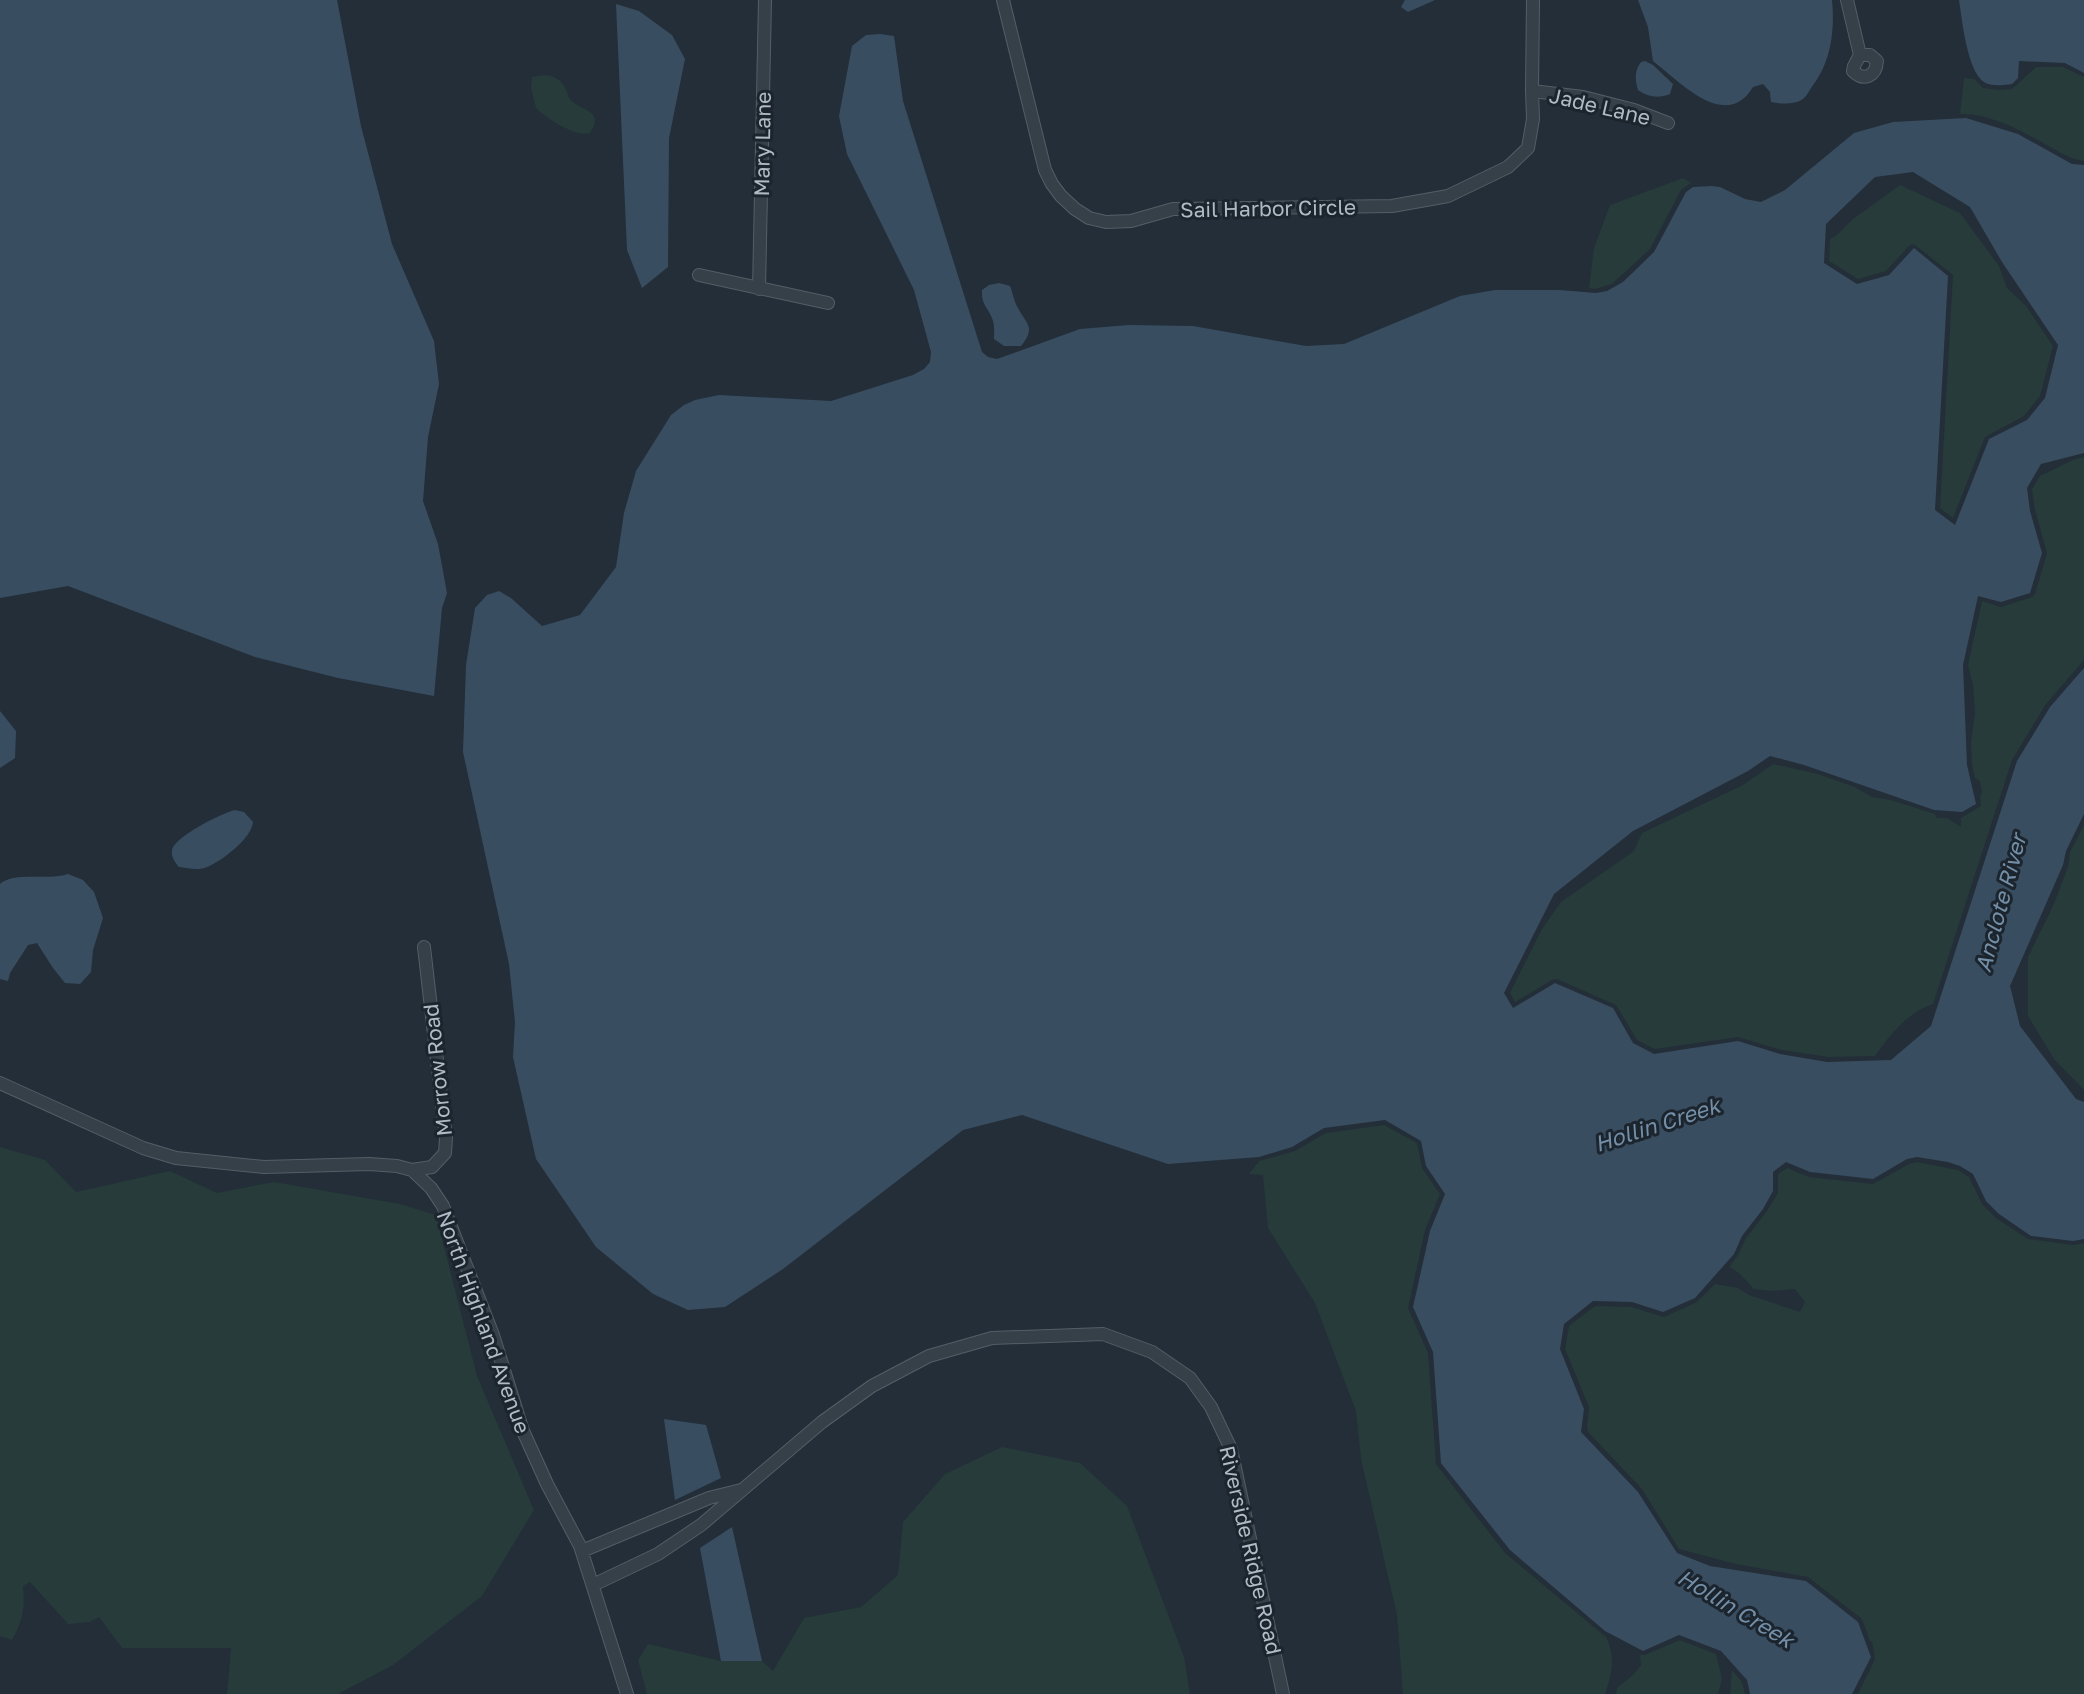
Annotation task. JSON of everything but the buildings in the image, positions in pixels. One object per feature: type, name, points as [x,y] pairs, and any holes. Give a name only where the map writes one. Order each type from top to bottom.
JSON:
[{"type":"street","name":"Mary Lane","points":[[759,289],[765,0]]},
{"type":"street","name":"Sail Harbor Circle","points":[[1003,0],[1042,159],[1052,184],[1075,209],[1089,218],[1106,222],[1131,221],[1173,209],[1392,206],[1448,196],[1508,167],[1528,148],[1533,119],[1533,0]]},
{"type":"street","points":[[1847,0],[1860,55]]},
{"type":"street","name":"Jade Lane","points":[[1532,91],[1583,97],[1634,110],[1668,123]]},
{"type":"street","points":[[699,275],[828,303]]},
{"type":"street","name":"Morrow Road","points":[[412,1170],[432,1167],[445,1153],[446,1138],[424,947]]},
{"type":"street","points":[[0,1083],[143,1148],[176,1158],[264,1167],[369,1164],[397,1166],[412,1170]]},
{"type":"street","name":"North Highland Avenue","points":[[412,1170],[431,1188],[443,1206],[493,1335],[523,1431],[547,1484],[582,1551],[627,1694]]},
{"type":"street","name":"Riverside Ridge Road","points":[[593,1586],[658,1554],[701,1525],[822,1422],[872,1386],[929,1356],[992,1338],[1103,1334],[1152,1352],[1190,1378],[1211,1407],[1231,1449],[1283,1694]]},
{"type":"street","name":"Riverside Ridge Road","points":[[582,1551],[710,1498],[745,1489]]},
{"type":"green space","points":[[2036,67],[2063,67],[2084,77],[2084,161],[2064,154],[2004,123],[1982,116],[1960,114],[1964,78],[1974,79],[1983,88],[2012,89]]},
{"type":"green space","points":[[544,75],[560,81],[570,99],[593,115],[594,125],[590,133],[577,133],[569,130],[536,108],[531,88],[532,77]]},
{"type":"green space","points":[[1683,178],[1691,183],[1681,190],[1650,249],[1612,284],[1595,289],[1589,288],[1594,248],[1610,205]]},
{"type":"green space","points":[[1900,185],[1960,213],[1999,266],[2007,288],[2026,306],[2053,346],[2040,396],[2024,416],[1985,437],[1953,518],[1940,508],[1953,275],[1914,244],[1910,245],[1886,271],[1858,279],[1829,261],[1830,239]]},
{"type":"green space","points":[[2084,457],[2084,660],[2046,704],[2012,760],[1933,1004],[1908,1018],[1875,1056],[1828,1057],[1782,1050],[1738,1037],[1655,1049],[1637,1040],[1616,1005],[1557,979],[1515,1002],[1510,993],[1542,929],[1561,902],[1634,851],[1642,833],[1743,785],[1773,764],[1818,774],[1855,787],[1872,797],[1891,800],[1935,814],[1937,818],[1947,818],[1961,827],[1961,818],[1981,806],[1980,781],[1975,778],[1972,765],[1971,742],[1975,713],[1973,685],[1968,665],[1982,601],[2001,607],[2035,594],[2047,553],[2035,510],[2032,489],[2040,476]]},
{"type":"green space","points":[[2084,825],[2084,1090],[2054,1059],[2028,1016],[2028,957],[2053,906],[2068,867],[2070,852]]},
{"type":"green space","points":[[1384,1125],[1417,1143],[1422,1168],[1440,1194],[1425,1230],[1408,1308],[1428,1353],[1436,1464],[1505,1553],[1606,1637],[1611,1652],[1612,1666],[1605,1694],[1403,1694],[1397,1615],[1361,1459],[1356,1411],[1315,1303],[1268,1228],[1263,1175],[1249,1174],[1259,1161],[1295,1151],[1326,1133]]},
{"type":"green space","points":[[0,1147],[45,1160],[76,1192],[170,1171],[217,1193],[274,1182],[400,1204],[436,1215],[477,1376],[534,1510],[482,1596],[393,1665],[338,1694],[227,1694],[231,1648],[122,1648],[99,1617],[90,1622],[68,1624],[30,1582],[23,1586],[22,1614],[12,1640],[0,1636]]},
{"type":"green space","points":[[1917,1162],[1958,1170],[1969,1177],[1982,1204],[1996,1218],[2028,1239],[2074,1245],[2084,1243],[2084,1694],[1858,1694],[1875,1659],[1872,1641],[1870,1641],[1862,1619],[1808,1577],[1736,1564],[1679,1549],[1642,1489],[1588,1432],[1589,1407],[1565,1349],[1569,1326],[1595,1306],[1631,1307],[1664,1317],[1697,1302],[1715,1284],[1738,1288],[1749,1295],[1800,1312],[1805,1302],[1795,1289],[1771,1291],[1754,1289],[1739,1273],[1729,1267],[1746,1238],[1778,1193],[1778,1174],[1787,1168],[1809,1177],[1873,1184]]},
{"type":"green space","points":[[1002,1447],[1080,1463],[1127,1506],[1184,1657],[1190,1694],[647,1694],[638,1660],[648,1644],[721,1661],[762,1661],[773,1671],[804,1618],[861,1607],[898,1575],[903,1522],[945,1474]]},
{"type":"green space","points":[[1680,1640],[1716,1654],[1722,1679],[1718,1694],[1616,1694],[1617,1688],[1641,1665],[1640,1655]]},
{"type":"green space","points":[[1732,1670],[1742,1682],[1745,1694],[1730,1694]]},
{"type":"water","points":[[0,0],[337,0],[361,126],[392,244],[434,341],[439,384],[428,437],[423,501],[438,544],[447,593],[442,608],[434,696],[338,678],[255,657],[68,586],[0,598]]},
{"type":"water","points":[[1405,0],[1435,0],[1408,12],[1401,7]]},
{"type":"water","points":[[1638,0],[1832,0],[1833,23],[1830,46],[1818,78],[1803,99],[1787,104],[1771,102],[1770,92],[1763,84],[1753,87],[1742,100],[1730,105],[1717,104],[1689,90],[1653,61],[1648,27]]},
{"type":"water","points":[[1959,0],[2084,0],[2084,73],[2065,63],[2019,61],[2018,78],[2012,84],[1987,84],[1978,76],[1969,56]]},
{"type":"water","points":[[616,4],[639,11],[672,35],[685,59],[669,138],[668,267],[642,288],[627,250]]},
{"type":"water","points":[[866,35],[894,36],[903,101],[982,352],[988,357],[997,359],[1080,329],[1129,325],[1193,326],[1306,346],[1344,344],[1460,296],[1495,290],[1559,290],[1596,293],[1607,291],[1623,282],[1654,252],[1686,192],[1693,187],[1720,187],[1745,199],[1761,202],[1785,190],[1854,133],[1893,122],[1966,118],[2018,134],[2072,164],[2084,165],[2084,453],[2041,464],[2027,488],[2030,511],[2042,553],[2030,593],[2001,602],[1978,596],[1963,665],[1967,765],[1976,804],[1962,812],[1934,810],[1804,765],[1770,756],[1748,771],[1633,831],[1554,894],[1504,993],[1513,1008],[1555,983],[1613,1008],[1633,1043],[1654,1054],[1738,1041],[1780,1054],[1827,1062],[1891,1060],[1931,1026],[2017,761],[2050,707],[2084,668],[2084,814],[2066,851],[2063,865],[2010,986],[2020,1026],[2076,1099],[2084,1102],[2084,1239],[2073,1241],[2031,1236],[1999,1214],[1986,1201],[1973,1174],[1948,1162],[1917,1157],[1907,1159],[1873,1179],[1810,1172],[1786,1162],[1773,1172],[1773,1191],[1763,1209],[1742,1236],[1734,1254],[1695,1298],[1663,1312],[1632,1302],[1593,1301],[1564,1324],[1560,1349],[1584,1409],[1581,1432],[1638,1492],[1677,1553],[1710,1566],[1806,1581],[1858,1622],[1871,1657],[1852,1694],[1750,1694],[1747,1680],[1721,1651],[1679,1635],[1643,1651],[1605,1631],[1510,1550],[1441,1463],[1433,1352],[1413,1307],[1430,1231],[1445,1194],[1426,1166],[1421,1141],[1385,1120],[1324,1128],[1292,1147],[1259,1157],[1168,1164],[1022,1115],[963,1130],[783,1269],[725,1307],[688,1310],[653,1294],[596,1247],[536,1159],[513,1057],[515,1022],[509,964],[463,752],[466,665],[475,608],[487,595],[499,591],[511,598],[542,626],[580,615],[616,567],[624,513],[636,471],[671,415],[684,405],[719,395],[831,401],[913,375],[924,369],[930,362],[931,352],[914,290],[847,154],[839,116],[852,46]],"holes":[[[1913,172],[1970,207],[2002,262],[2058,345],[2045,398],[2027,420],[1989,439],[1955,525],[1935,510],[1948,276],[1914,248],[1889,275],[1857,284],[1824,263],[1826,224],[1875,177]]]},
{"type":"water","points":[[1645,61],[1653,65],[1673,84],[1670,94],[1653,97],[1638,90],[1636,72],[1641,62]]},
{"type":"water","points":[[999,283],[1010,286],[1017,306],[1027,322],[1028,334],[1021,346],[1004,346],[994,339],[993,321],[983,302],[982,290],[989,285]]},
{"type":"water","points":[[0,711],[16,731],[15,758],[0,768]]},
{"type":"water","points":[[235,810],[244,812],[253,822],[248,835],[242,842],[220,860],[207,867],[197,869],[179,867],[172,855],[175,845],[199,826]]},
{"type":"water","points":[[68,874],[83,880],[94,892],[103,918],[93,950],[91,972],[80,984],[65,983],[37,943],[28,945],[10,973],[8,981],[0,979],[0,884],[14,878]]},
{"type":"water","points":[[664,1419],[706,1425],[721,1478],[675,1500]]},
{"type":"water","points":[[732,1527],[762,1661],[721,1661],[700,1548]]},
{"type":"water label","name":"Anclote River","points":[[2000,903]]},
{"type":"water label","name":"Hollin Creek","points":[[1657,1124]]},
{"type":"water label","name":"Hollin Creek","points":[[1736,1608]]}]
